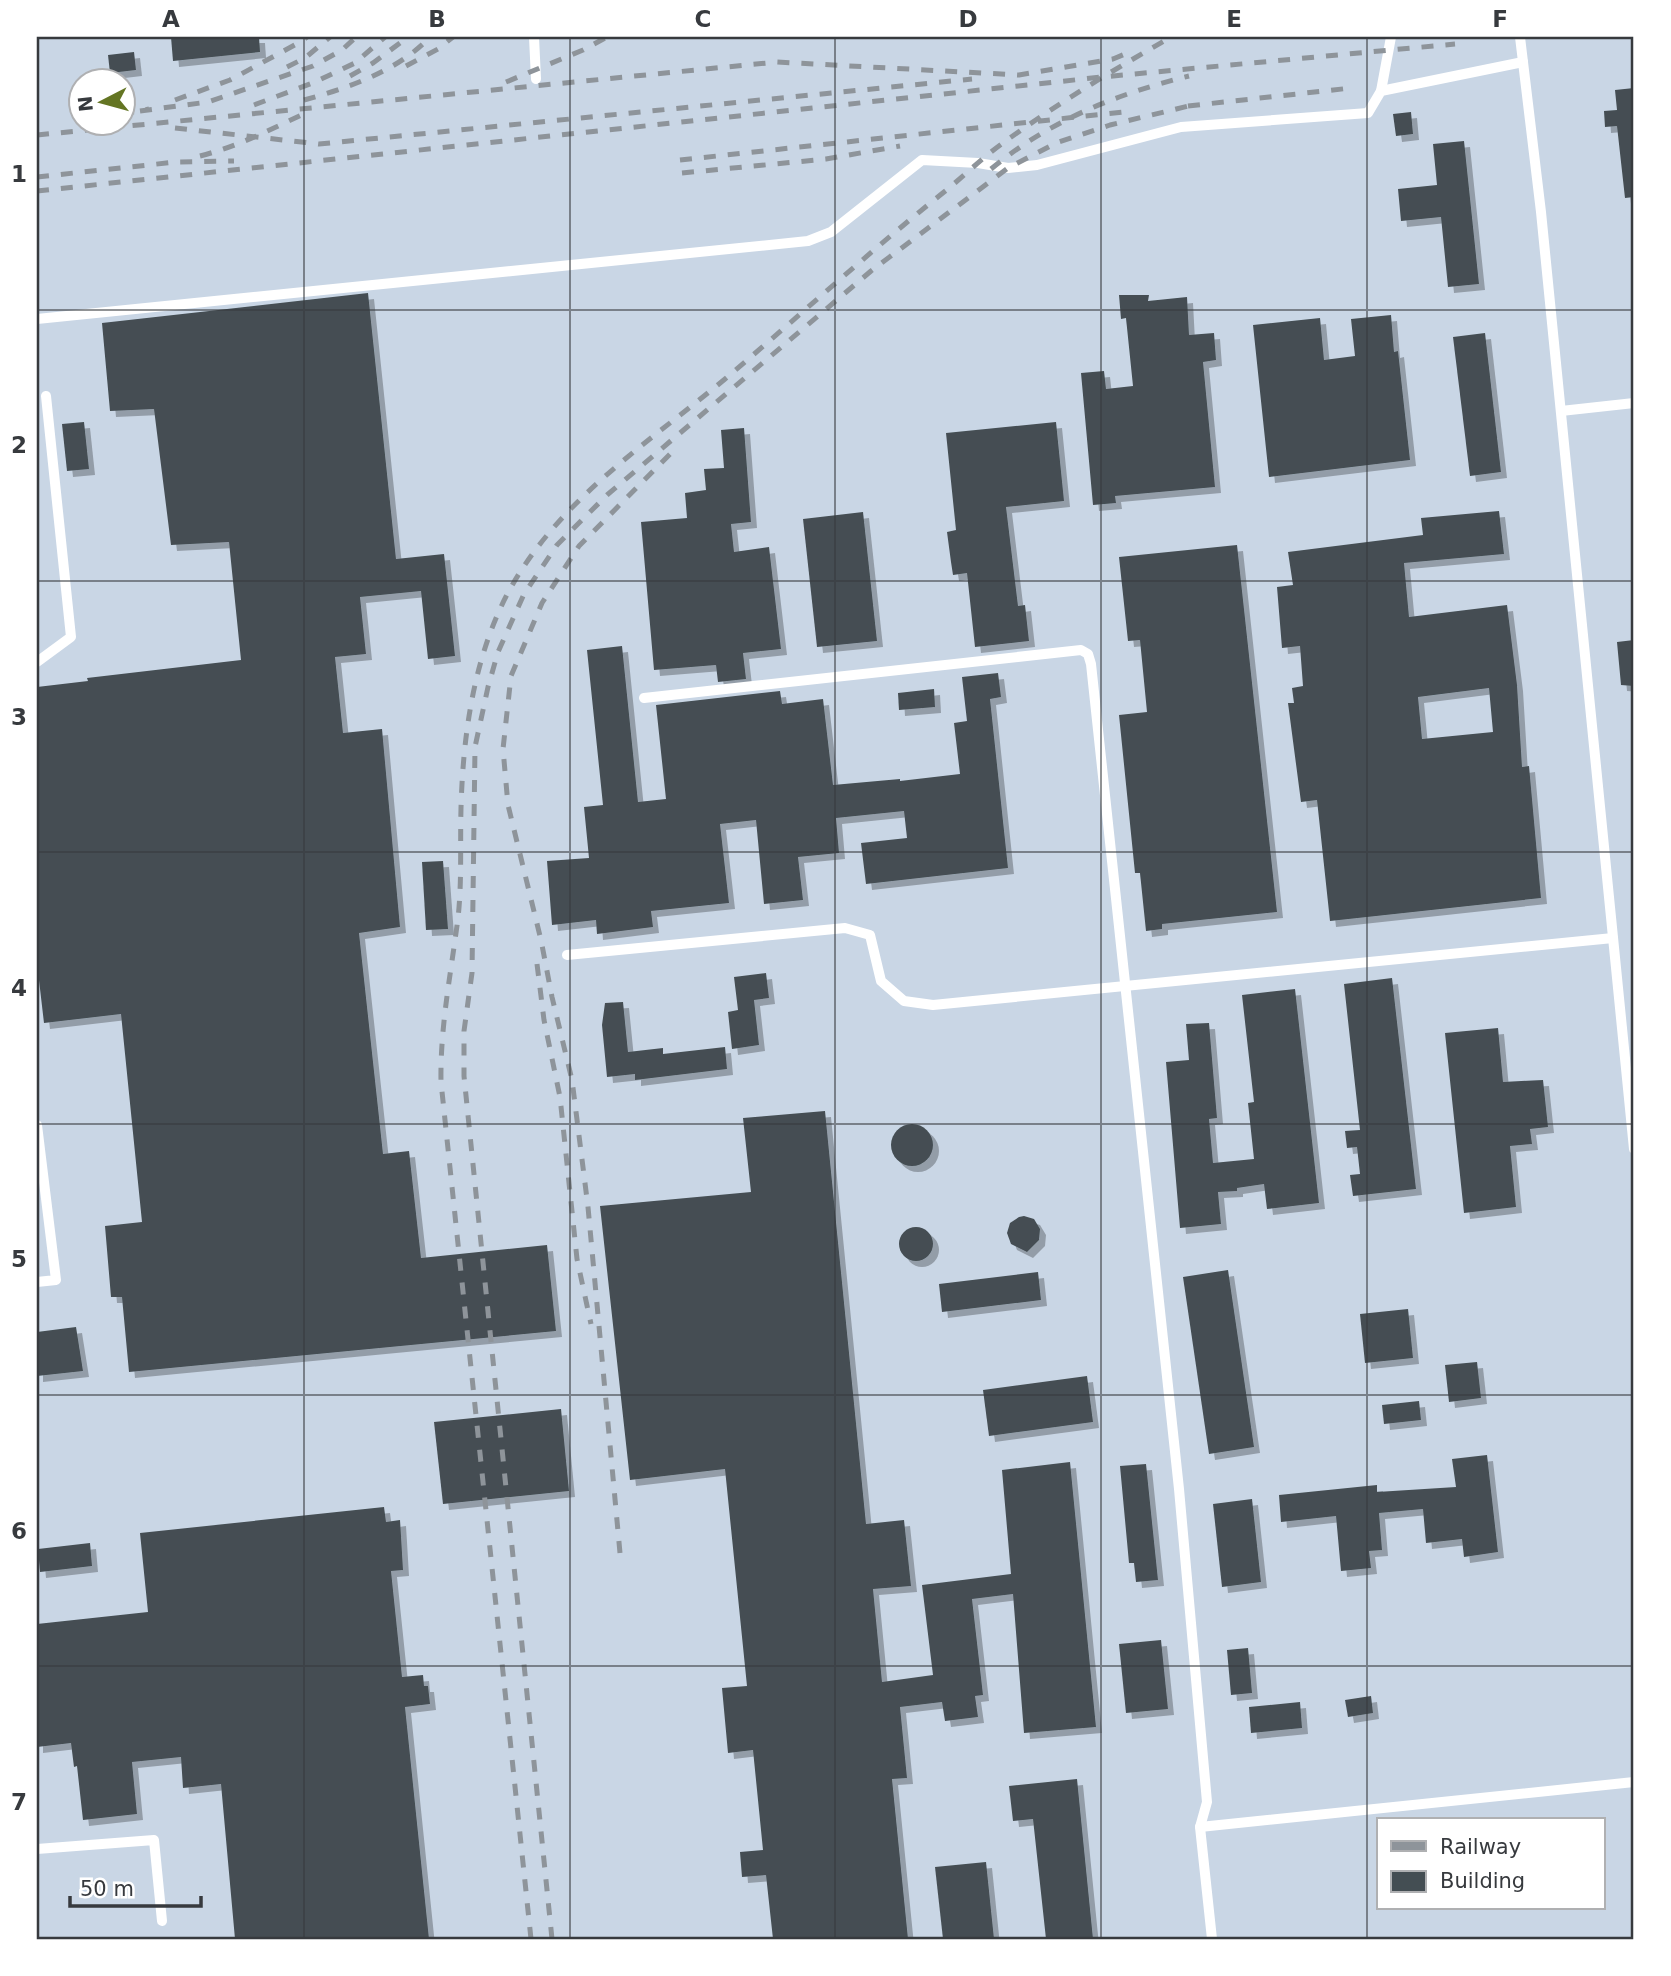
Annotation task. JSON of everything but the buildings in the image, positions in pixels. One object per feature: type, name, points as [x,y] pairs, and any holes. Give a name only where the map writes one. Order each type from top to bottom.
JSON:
[{"type":"lane","points":[[534,37],[536,79]]},
{"type":"lane","points":[[37,319],[808,242],[831,232],[922,160],[978,163],[1008,168],[1037,165],[1181,127],[1368,113],[1381,91],[1391,37]]},
{"type":"lane","points":[[1520,37],[1561,411],[1634,1149]]},
{"type":"lane","points":[[1381,91],[1523,62]]},
{"type":"lane","points":[[37,662],[71,636],[46,396]]},
{"type":"lane","points":[[1561,411],[1634,402]]},
{"type":"lane","points":[[644,698],[1081,650],[1088,654],[1118,899],[1124,986],[1179,1489],[1207,1802],[1200,1827],[1212,1939]]},
{"type":"lane","points":[[567,955],[845,928],[870,935],[881,981],[904,1002],[933,1005],[1613,938]]},
{"type":"lane","points":[[37,1125],[56,1280],[37,1282]]},
{"type":"lane","points":[[1200,1827],[1634,1782]]},
{"type":"lane","points":[[37,1849],[154,1840],[162,1922]]},
{"type":"shaded area","points":[[37,37],[1634,37],[1634,1939],[37,1939]]},
{"type":"railway","points":[[175,100],[230,80],[307,37]]},
{"type":"railway","points":[[287,67],[305,58],[330,37]]},
{"type":"railway","points":[[140,111],[208,102],[313,66],[342,50],[356,37]]},
{"type":"railway","points":[[254,105],[315,82],[355,63],[385,37]]},
{"type":"railway","points":[[350,76],[408,37]]},
{"type":"railway","points":[[304,100],[372,77],[403,60],[430,37]]},
{"type":"railway","points":[[406,66],[438,49],[453,37]]},
{"type":"railway","points":[[506,82],[583,50],[607,37]]},
{"type":"railway","points":[[531,1939],[441,1082],[444,1020],[459,904],[464,752],[473,696],[487,641],[510,589],[530,557],[554,527],[607,474],[725,379],[995,149],[1064,101],[1171,37]]},
{"type":"railway","points":[[37,191],[1102,77],[1455,44]]},
{"type":"railway","points":[[37,135],[777,62],[1019,75],[1113,59],[1130,52]]},
{"type":"railway","points":[[991,169],[1036,137],[1084,111],[1135,91],[1189,76]]},
{"type":"railway","points":[[175,128],[319,144],[972,79]]},
{"type":"railway","points":[[1188,106],[1351,88]]},
{"type":"railway","points":[[552,1939],[464,1076],[464,1031],[472,973],[475,747],[498,652],[524,594],[557,545],[607,495],[871,271],[1008,168],[1056,143],[1110,125],[1197,104]]},
{"type":"railway","points":[[136,111],[149,109]]},
{"type":"railway","points":[[200,156],[243,142],[310,111]]},
{"type":"railway","points":[[680,160],[1132,111]]},
{"type":"railway","points":[[682,173],[826,159],[900,146]]},
{"type":"railway","points":[[37,177],[176,162],[234,161]]},
{"type":"railway","points":[[620,1553],[588,1207],[572,1080],[508,805],[503,749],[511,676],[542,603],[579,546],[673,451]]},
{"type":"railway","points":[[537,964],[544,1020],[560,1097],[577,1259],[591,1324]]}]
